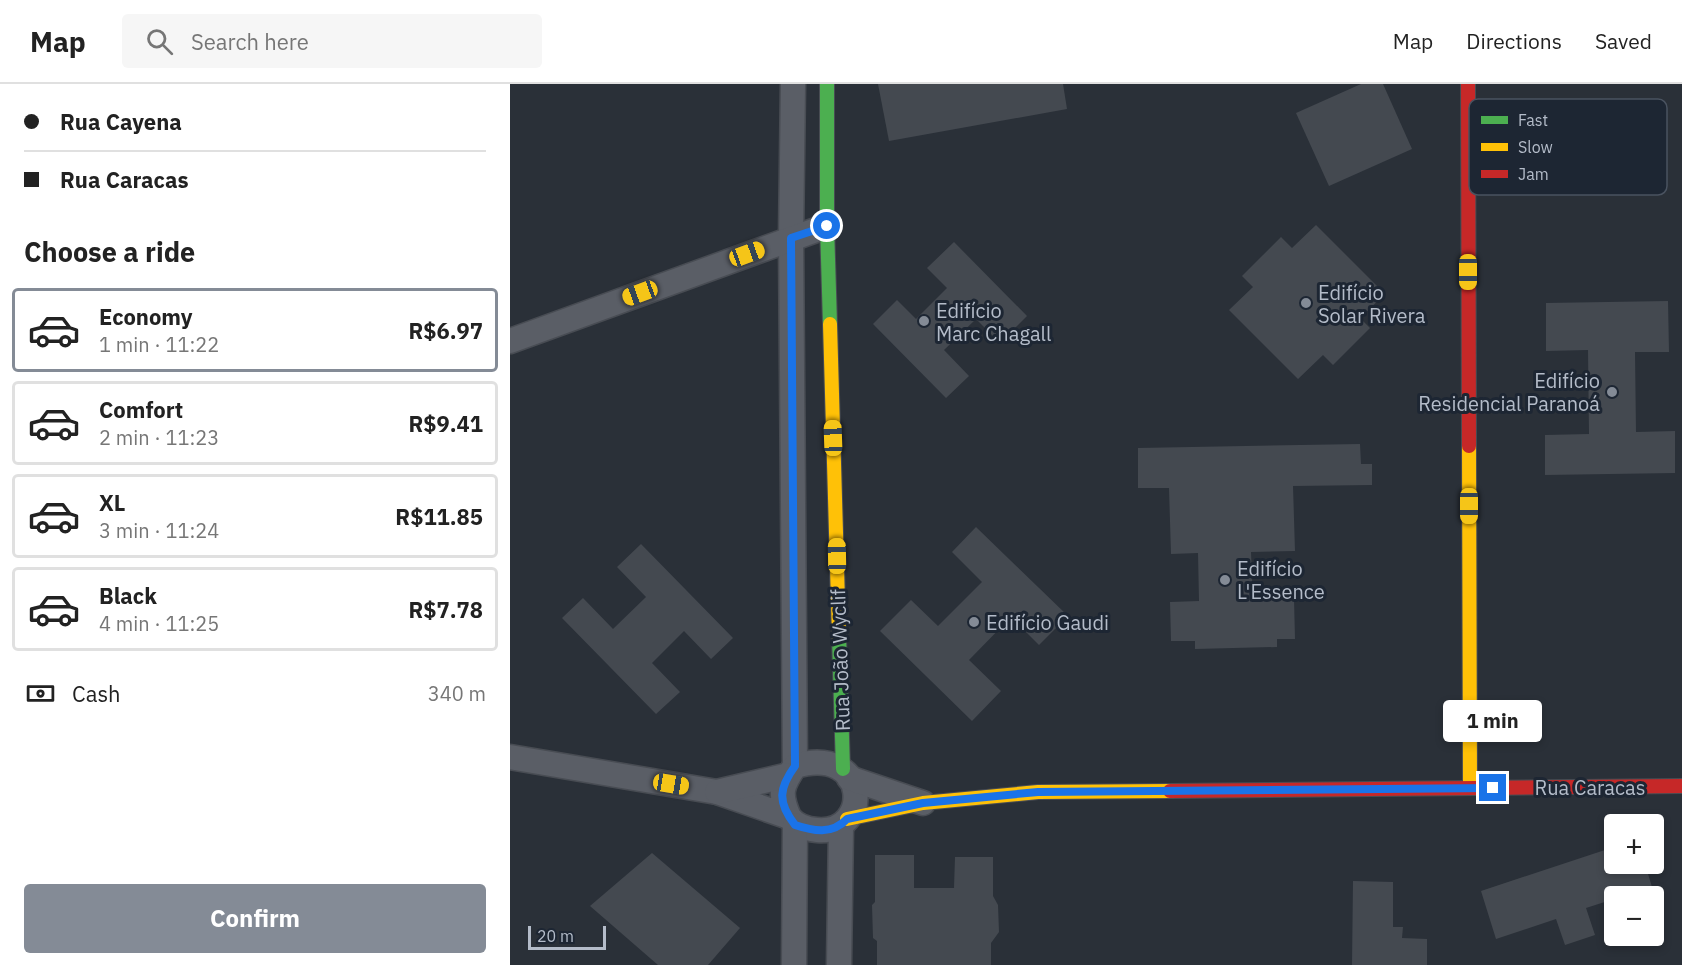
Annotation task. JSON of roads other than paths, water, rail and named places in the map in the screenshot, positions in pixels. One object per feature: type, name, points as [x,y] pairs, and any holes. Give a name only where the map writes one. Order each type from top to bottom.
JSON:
[{"type":"street","points":[[793,84],[792,770],[781,794],[792,821],[794,965]]},
{"type":"street","name":"Rua João Wyclif","points":[[827,84],[827,226],[846,773],[854,784],[856,798],[854,810],[844,823],[838,965]]},
{"type":"street","points":[[1468,84],[1470,788]]},
{"type":"street","points":[[510,341],[827,226]]},
{"type":"street","name":"Rua Caracas","points":[[510,757],[717,792],[824,831],[844,823],[923,803],[1038,792],[1682,786]]},
{"type":"street","name":"Rua Caracas","points":[[717,792],[820,761],[923,803]]},
{"type":"place","name":"Edifício Solar Rivera","points":[[1306,303]]},
{"type":"place","name":"Edifício Marc Chagall","points":[[924,321]]},
{"type":"place","name":"Edifício Residencial Paranoá","points":[[1612,392]]},
{"type":"place","name":"Edifício L'Essence","points":[[1225,580]]},
{"type":"place","name":"Edifício Gaudi","points":[[974,622]]}]
